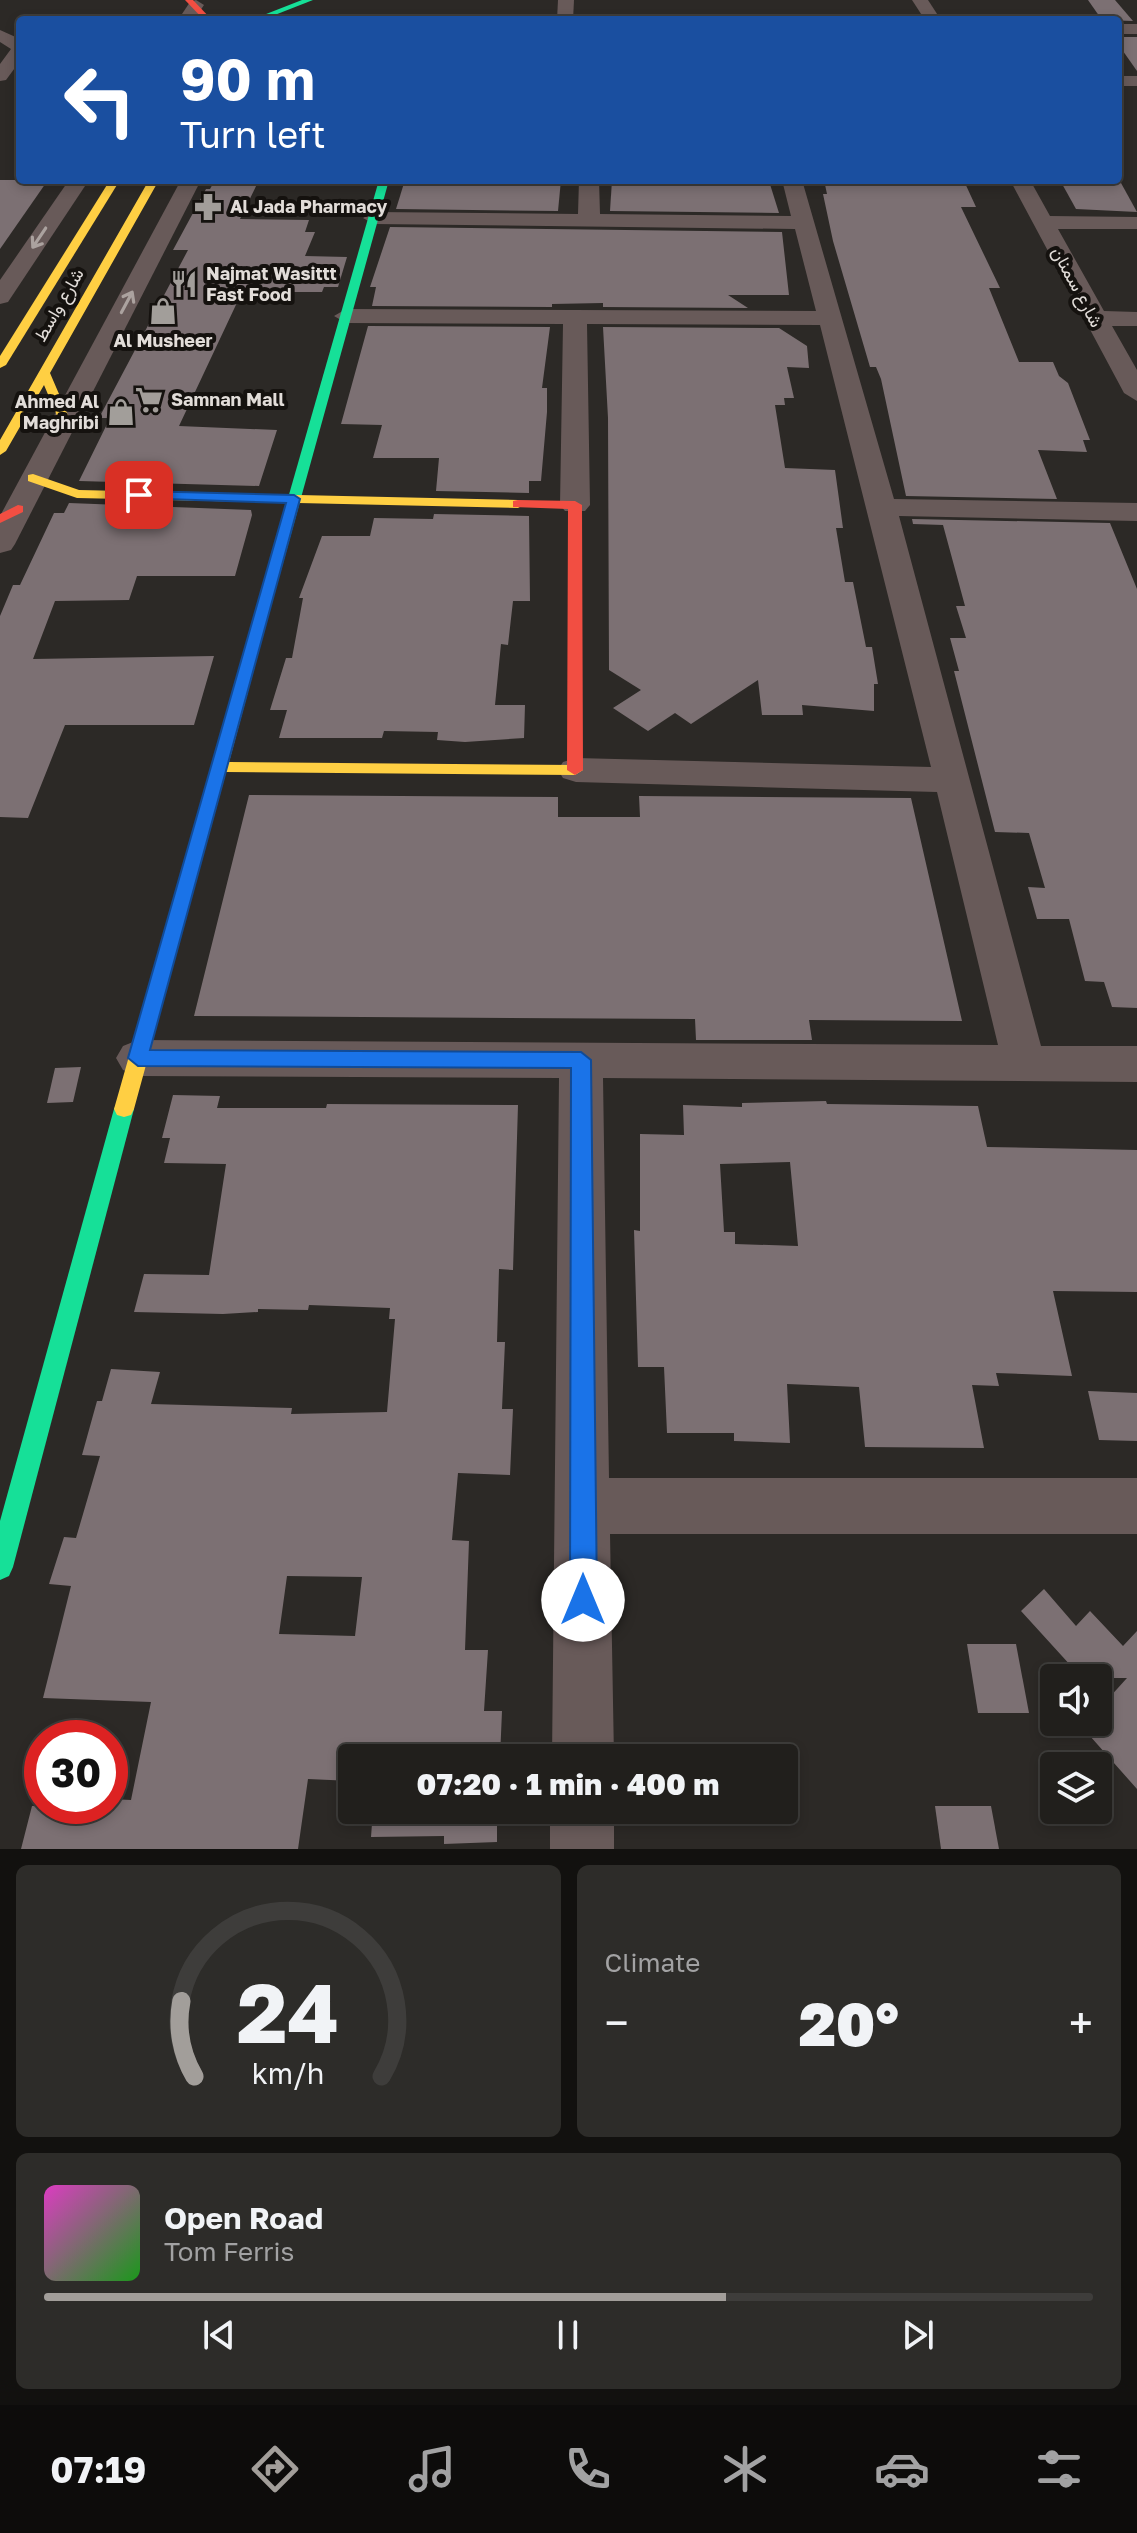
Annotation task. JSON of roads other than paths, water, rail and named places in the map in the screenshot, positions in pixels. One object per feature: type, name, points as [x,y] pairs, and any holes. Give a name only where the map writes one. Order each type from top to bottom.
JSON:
[{"type":"street","points":[[280,14],[309,0]]},
{"type":"street","points":[[0,76],[16,57]]},
{"type":"street","points":[[0,297],[76,184]]},
{"type":"street","name":"شارع واسط","points":[[0,365],[113,184]]},
{"type":"street","name":"شارع واسط","points":[[0,451],[152,184]]},
{"type":"street","points":[[0,544],[9,514],[65,422],[189,184]]},
{"type":"street","points":[[0,1567],[138,1058],[383,184]]},
{"type":"street","points":[[589,184],[589,220]]},
{"type":"street","points":[[793,184],[882,507],[1024,1062]]},
{"type":"street","name":"شارع سمنان","points":[[1022,184],[1137,393]]},
{"type":"street","points":[[374,218],[804,223]]},
{"type":"street","points":[[1042,222],[1137,223]]},
{"type":"street","points":[[346,316],[829,318]]},
{"type":"street","points":[[575,316],[576,770]]},
{"type":"street","points":[[1094,318],[1137,319]]},
{"type":"street","points":[[23,370],[51,320],[28,320]]},
{"type":"street","points":[[44,372],[65,422]]},
{"type":"street","points":[[7,400],[19,416]]},
{"type":"street","points":[[33,478],[77,494]]},
{"type":"street","points":[[9,514],[77,494],[575,505]]},
{"type":"street","points":[[882,507],[1137,512]]},
{"type":"street","points":[[219,767],[576,770],[951,780]]},
{"type":"street","points":[[138,1058],[1137,1064]]},
{"type":"street","points":[[581,1060],[583,1744]]},
{"type":"street","points":[[584,1506],[1137,1506]]},
{"type":"street","points":[[582,1824],[582,1849]]},
{"type":"place","name":"Al Jada Pharmacy","points":[[208,207]]},
{"type":"place","name":"Najmat Wasittt Fast Food","points":[[184,284]]},
{"type":"place","name":"Al Musheer","points":[[163,311]]},
{"type":"place","name":"Samnan Mall","points":[[149,400]]},
{"type":"place","name":"Ahmed Al Maghribi","points":[[121,412]]}]
